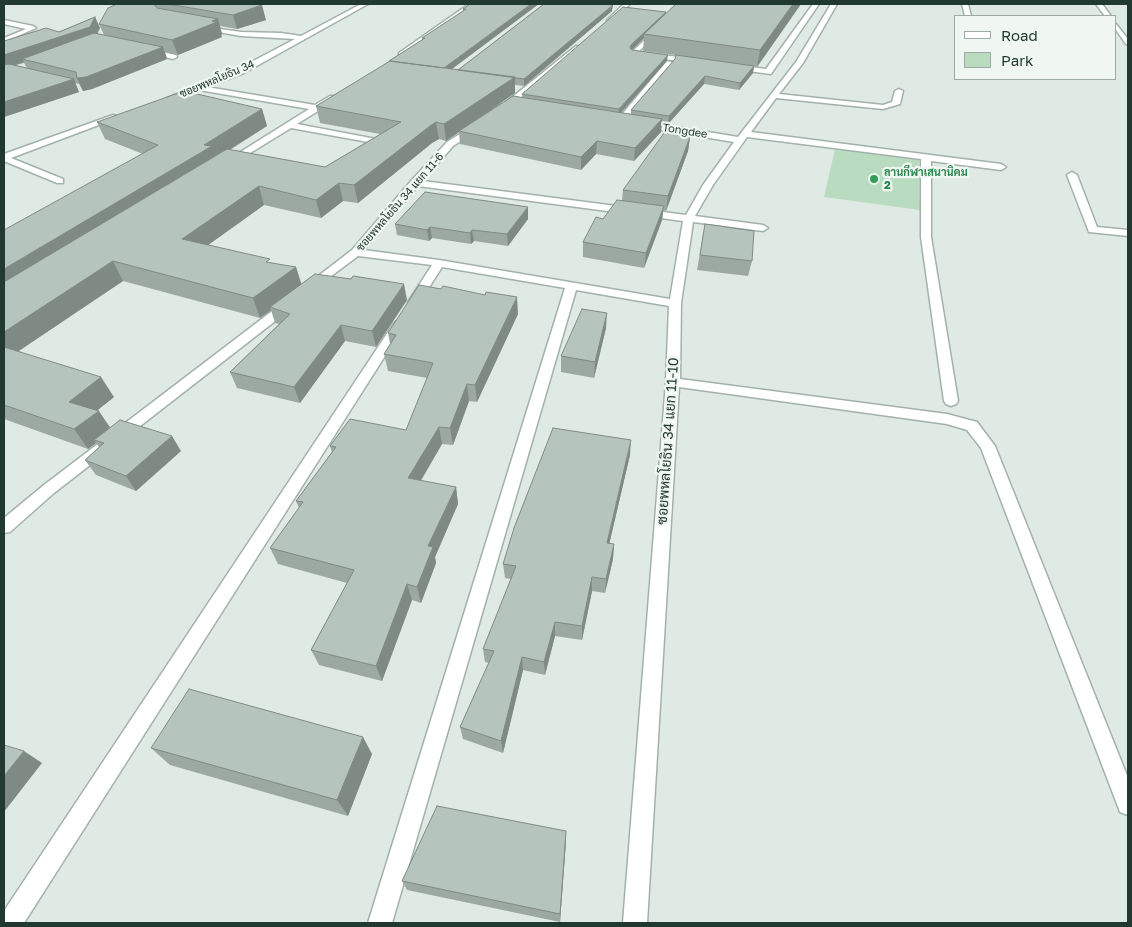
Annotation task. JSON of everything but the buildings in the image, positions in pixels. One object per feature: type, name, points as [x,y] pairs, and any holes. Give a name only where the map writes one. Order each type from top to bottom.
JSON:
[{"type":"street","name":"ซอยพหลโยธิน 34","points":[[164,101],[241,71],[365,4]]},
{"type":"street","points":[[393,60],[473,4]]},
{"type":"street","points":[[602,27],[627,4]]},
{"type":"street","points":[[685,4],[634,53],[701,62]]},
{"type":"street","points":[[730,66],[768,72],[816,4]]},
{"type":"street","name":"ซอยพหลโยธิน 34 แยก 11-10","points":[[635,923],[673,382],[675,302],[689,218],[708,185],[775,96],[834,4]]},
{"type":"street","points":[[1099,4],[1107,15]]},
{"type":"street","points":[[4,22],[33,28],[4,40]]},
{"type":"street","points":[[192,25],[241,34],[281,35],[302,38]]},
{"type":"street","points":[[1117,28],[1126,46]]},
{"type":"street","name":"ซอยพหลโยธิน 34 แยก 11-6","points":[[4,527],[49,489],[356,252],[414,183],[450,144],[517,103],[519,90],[588,39]]},
{"type":"street","points":[[136,49],[172,57]]},
{"type":"street","name":"Tongdee","points":[[670,63],[618,120],[743,137],[1002,167]]},
{"type":"street","points":[[201,88],[316,108]]},
{"type":"street","points":[[775,96],[882,107],[896,104],[899,91]]},
{"type":"street","points":[[223,167],[339,94]]},
{"type":"street","points":[[4,158],[126,114]]},
{"type":"street","points":[[290,125],[376,142]]},
{"type":"street","points":[[926,157],[926,237],[951,401]]},
{"type":"street","points":[[4,158],[60,181]]},
{"type":"street","points":[[1072,175],[1093,230],[1128,233]]},
{"type":"street","points":[[414,183],[763,228]]},
{"type":"street","points":[[356,252],[439,263],[675,302]]},
{"type":"street","points":[[10,923],[439,263]]},
{"type":"street","points":[[380,923],[572,285]]},
{"type":"street","points":[[673,382],[947,419],[972,426],[988,446],[1128,804]]},
{"type":"green space","name":"ลานกีฬาเสนานิคม 2","points":[[835,149],[919,160],[920,210],[824,197]]},
{"type":"place","name":"ลานกีฬาเสนานิคม 2","points":[[874,179]]}]
